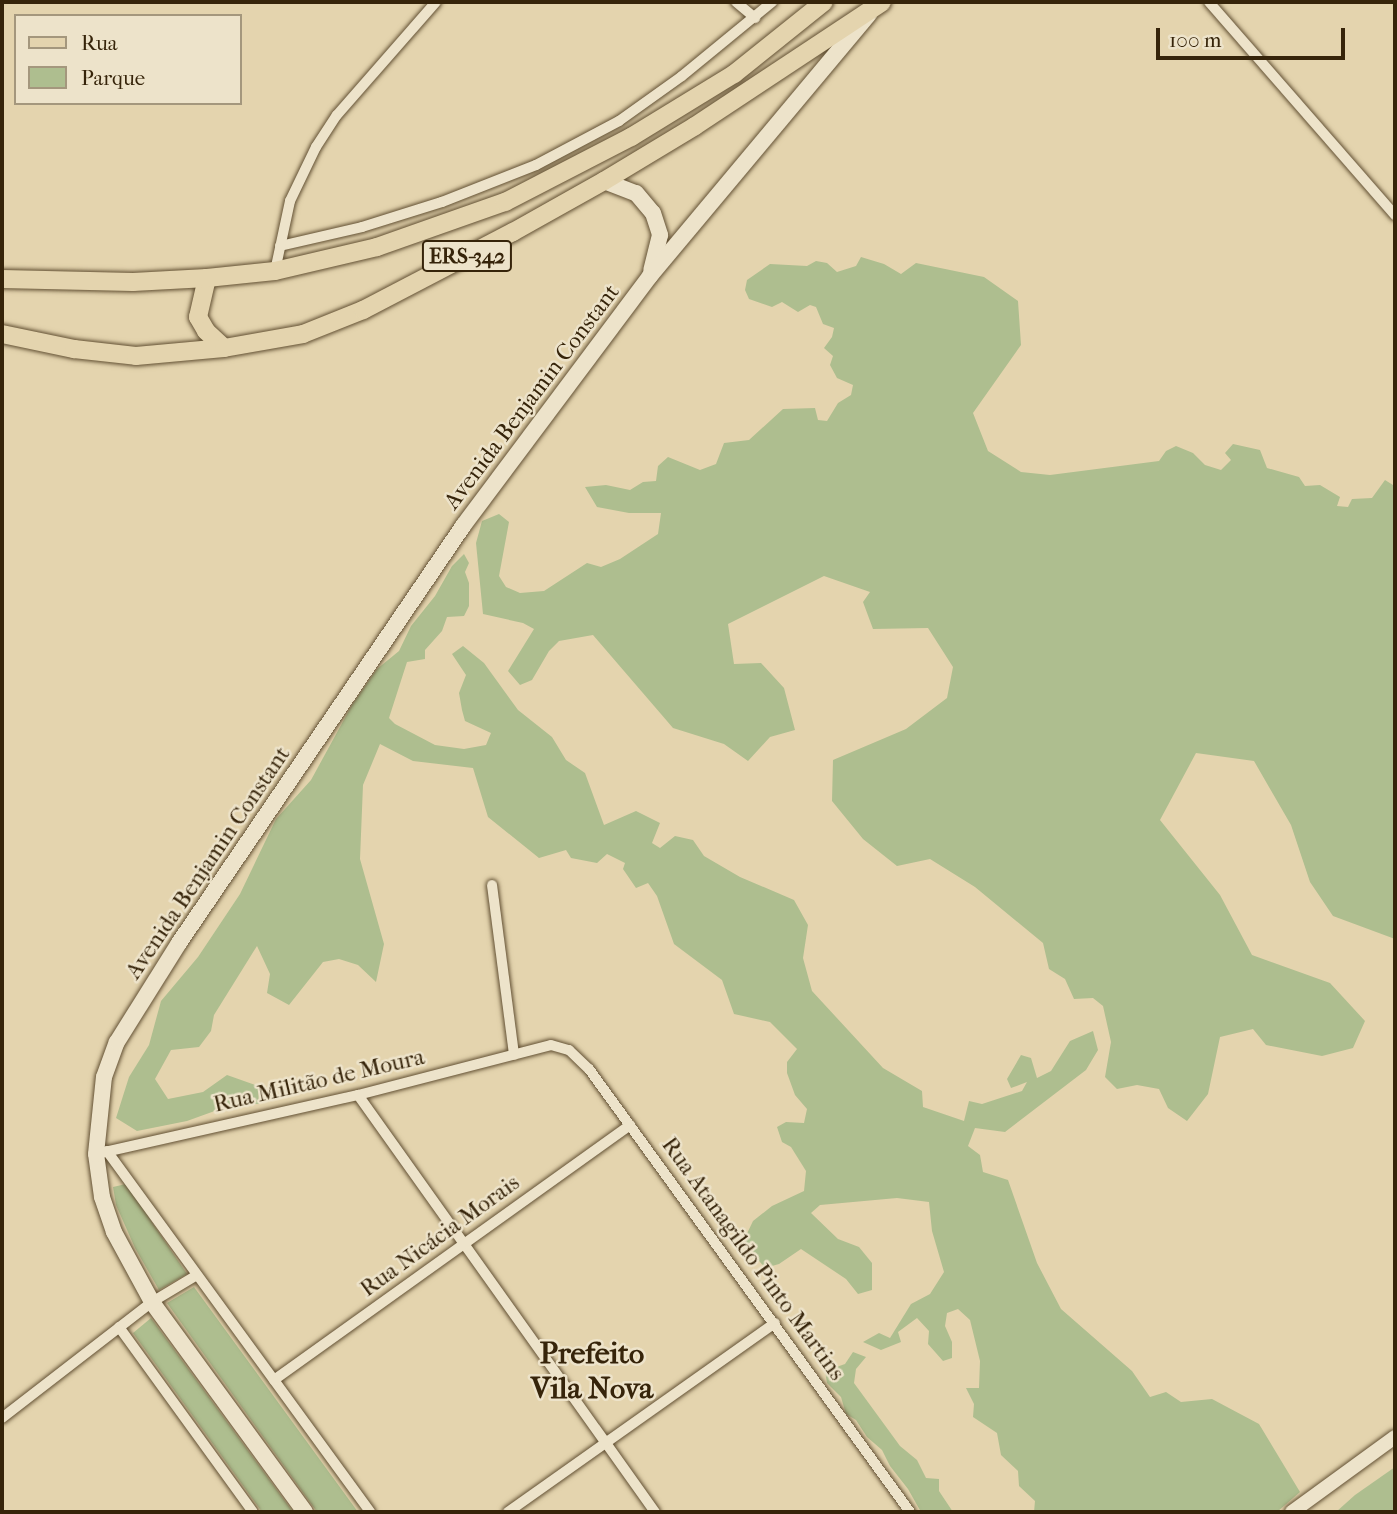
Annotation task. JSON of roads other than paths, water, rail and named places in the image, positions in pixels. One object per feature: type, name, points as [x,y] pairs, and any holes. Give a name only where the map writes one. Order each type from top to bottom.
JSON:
[{"type":"main road","name":"ERS-342","points":[[2,279],[133,282],[207,278],[275,271],[377,247],[505,202],[631,137],[734,74],[824,2]]},
{"type":"main road","name":"ERS-342","points":[[2,334],[74,349],[136,356],[224,348],[303,334],[363,310],[604,181],[695,126],[879,4]]},
{"type":"main road","name":"Avenida Benjamin Constant","points":[[305,1512],[152,1302],[114,1232],[102,1197],[102,1153],[104,1077],[117,1042],[179,943],[463,526],[650,276],[879,4]]},
{"type":"main road","name":"Avenida Benjamin Constant","points":[[604,181],[636,193],[653,213],[660,235],[650,276]]},
{"type":"main road","points":[[207,278],[198,317],[206,331],[224,348]]},
{"type":"street","points":[[275,271],[290,201],[316,147],[337,115],[436,2]]},
{"type":"street","points":[[736,2],[755,18]]},
{"type":"street","points":[[280,246],[373,224],[442,202],[536,165],[619,121],[755,18],[772,2]]},
{"type":"street","points":[[1209,2],[1395,215]]},
{"type":"street","points":[[492,886],[514,1055]]},
{"type":"street","name":"Rua Militão de Moura","points":[[102,1153],[358,1095],[551,1045]]},
{"type":"street","name":"Rua Atanagildo Pinto Martins","points":[[551,1045],[569,1050],[580,1058],[910,1512]]},
{"type":"street","points":[[358,1095],[655,1512]]},
{"type":"street","name":"Rua Nicácia Morais","points":[[274,1380],[630,1125]]},
{"type":"street","points":[[102,1153],[197,1275],[370,1512]]},
{"type":"street","points":[[2,1418],[152,1302],[197,1275]]},
{"type":"street","points":[[508,1512],[775,1323]]},
{"type":"street","points":[[119,1327],[253,1512]]},
{"type":"street","points":[[1292,1512],[1395,1437]]},
{"type":"district","name":"Prefeito Vila Nova","points":[[592,1371]]}]
